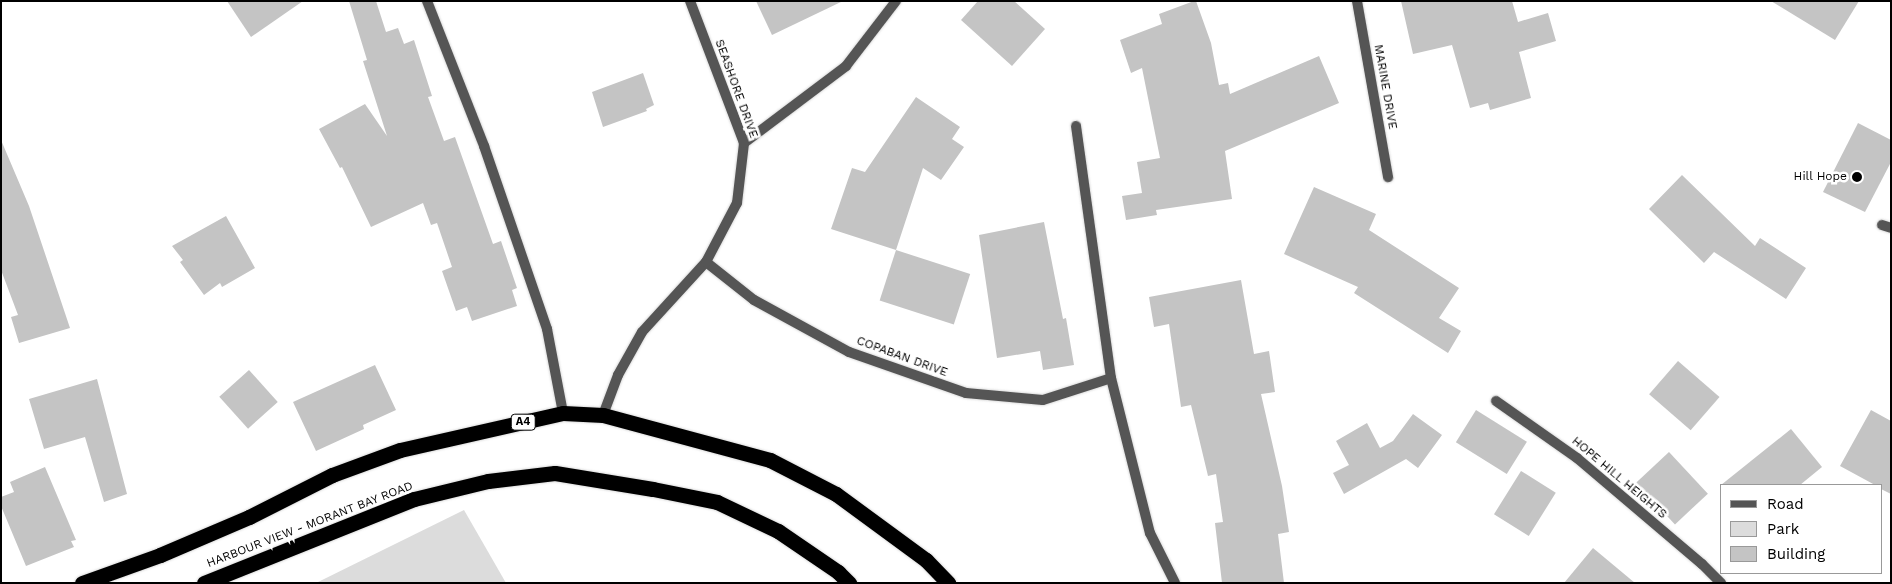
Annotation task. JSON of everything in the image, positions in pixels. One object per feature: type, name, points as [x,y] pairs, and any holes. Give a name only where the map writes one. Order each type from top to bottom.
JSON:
[{"type":"highway","name":"A4","points":[[82,583],[160,555],[249,517],[332,475],[400,450],[563,413],[602,415],[770,460],[836,494],[926,560],[948,583]]},
{"type":"highway","name":"HARBOUR VIEW - MORANT BAY ROAD","points":[[204,583],[414,499],[488,481],[556,473],[717,502],[778,531],[838,572],[849,583]]},
{"type":"street","points":[[427,1],[484,146],[547,329],[563,413]]},
{"type":"street","name":"SEASHORE DRIVE","points":[[602,415],[618,375],[642,332],[706,262],[737,203],[744,142],[690,1]]},
{"type":"street","points":[[744,142],[846,66],[896,1]]},
{"type":"street","name":"MARINE DRIVE","points":[[1357,1],[1388,177]]},
{"type":"street","points":[[1076,126],[1112,378],[1150,533],[1175,583]]},
{"type":"street","name":"COPABAN DRIVE","points":[[706,262],[754,300],[849,352],[966,393],[1043,400],[1112,378]]},
{"type":"street","name":"HOPE HILL HEIGHTS","points":[[1496,401],[1577,458],[1702,564],[1720,583]]},
{"type":"green space","points":[[464,510],[506,583],[316,583]]},
{"type":"building","points":[[227,1],[303,1],[251,37]]},
{"type":"building","points":[[349,1],[376,1],[386,32],[398,28],[404,44],[414,40],[432,96],[428,97],[444,141],[455,137],[493,244],[501,241],[517,288],[512,290],[517,306],[472,321],[467,307],[456,311],[442,271],[452,267],[437,223],[431,225],[423,203],[371,227],[342,167],[340,168],[319,129],[365,104],[387,136],[363,61],[367,60]]},
{"type":"building","points":[[756,1],[843,1],[772,35]]},
{"type":"building","points":[[978,1],[1014,1],[1045,29],[1012,66],[961,20]]},
{"type":"building","points":[[1196,1],[1211,43],[1219,85],[1228,83],[1230,94],[1319,56],[1339,103],[1225,151],[1232,199],[1156,210],[1157,215],[1126,220],[1122,196],[1142,193],[1137,162],[1160,158],[1142,68],[1131,73],[1120,40],[1162,24],[1159,14]]},
{"type":"building","points":[[1401,1],[1512,1],[1518,22],[1548,13],[1556,41],[1519,52],[1531,98],[1490,110],[1488,103],[1470,108],[1452,45],[1413,54]]},
{"type":"building","points":[[1771,1],[1859,1],[1835,40]]},
{"type":"building","points":[[643,73],[654,105],[646,109],[647,111],[603,127],[592,92]]},
{"type":"building","points":[[916,97],[960,127],[952,139],[964,147],[941,180],[923,168],[896,250],[831,229],[852,168],[865,172]]},
{"type":"building","name":"Hill Hope","points":[[1858,123],[1891,140],[1891,162],[1865,212],[1823,192]]},
{"type":"building","points":[[1,140],[29,206],[70,328],[19,343],[11,317],[18,315],[1,270]]},
{"type":"building","points":[[1682,175],[1755,246],[1760,238],[1806,268],[1786,299],[1714,252],[1704,263],[1649,209]]},
{"type":"building","points":[[1314,187],[1376,214],[1369,230],[1459,288],[1439,318],[1461,331],[1448,353],[1354,293],[1358,287],[1284,254]]},
{"type":"building","points":[[226,216],[255,268],[222,287],[220,283],[204,295],[180,262],[183,260],[172,246]]},
{"type":"building","points":[[1044,222],[1063,319],[1066,318],[1074,365],[1043,370],[1040,351],[997,358],[979,235]]},
{"type":"building","points":[[896,250],[970,274],[954,325],[880,300]]},
{"type":"building","points":[[1241,280],[1254,354],[1269,351],[1275,392],[1261,394],[1282,486],[1289,532],[1278,534],[1284,583],[1222,583],[1215,523],[1223,522],[1216,474],[1208,476],[1191,405],[1181,407],[1169,324],[1154,327],[1149,297]]},
{"type":"building","points":[[1678,361],[1720,397],[1691,430],[1649,394]]},
{"type":"building","points":[[375,365],[396,410],[363,425],[364,429],[316,451],[293,402]]},
{"type":"building","points":[[249,370],[278,402],[248,429],[219,397]]},
{"type":"building","points":[[97,379],[127,494],[104,502],[85,437],[44,449],[29,399]]},
{"type":"building","points":[[1476,410],[1527,442],[1507,474],[1456,442]]},
{"type":"building","points":[[1871,410],[1891,421],[1891,494],[1882,490],[1882,484],[1873,484],[1840,466]]},
{"type":"building","points":[[1413,414],[1442,435],[1418,468],[1406,459],[1344,494],[1333,473],[1349,465],[1336,441],[1367,423],[1380,448],[1393,441]]},
{"type":"building","points":[[1791,429],[1822,467],[1801,484],[1722,484]]},
{"type":"building","points":[[1669,452],[1708,494],[1675,524],[1636,483]]},
{"type":"building","points":[[45,467],[76,540],[71,541],[74,547],[26,566],[1,506],[1,497],[14,492],[10,482]]},
{"type":"building","points":[[1521,471],[1556,493],[1529,536],[1494,514]]},
{"type":"building","points":[[1593,548],[1635,583],[1564,583]]},
{"type":"place","name":"Hill Hope","points":[[1857,177]]}]
